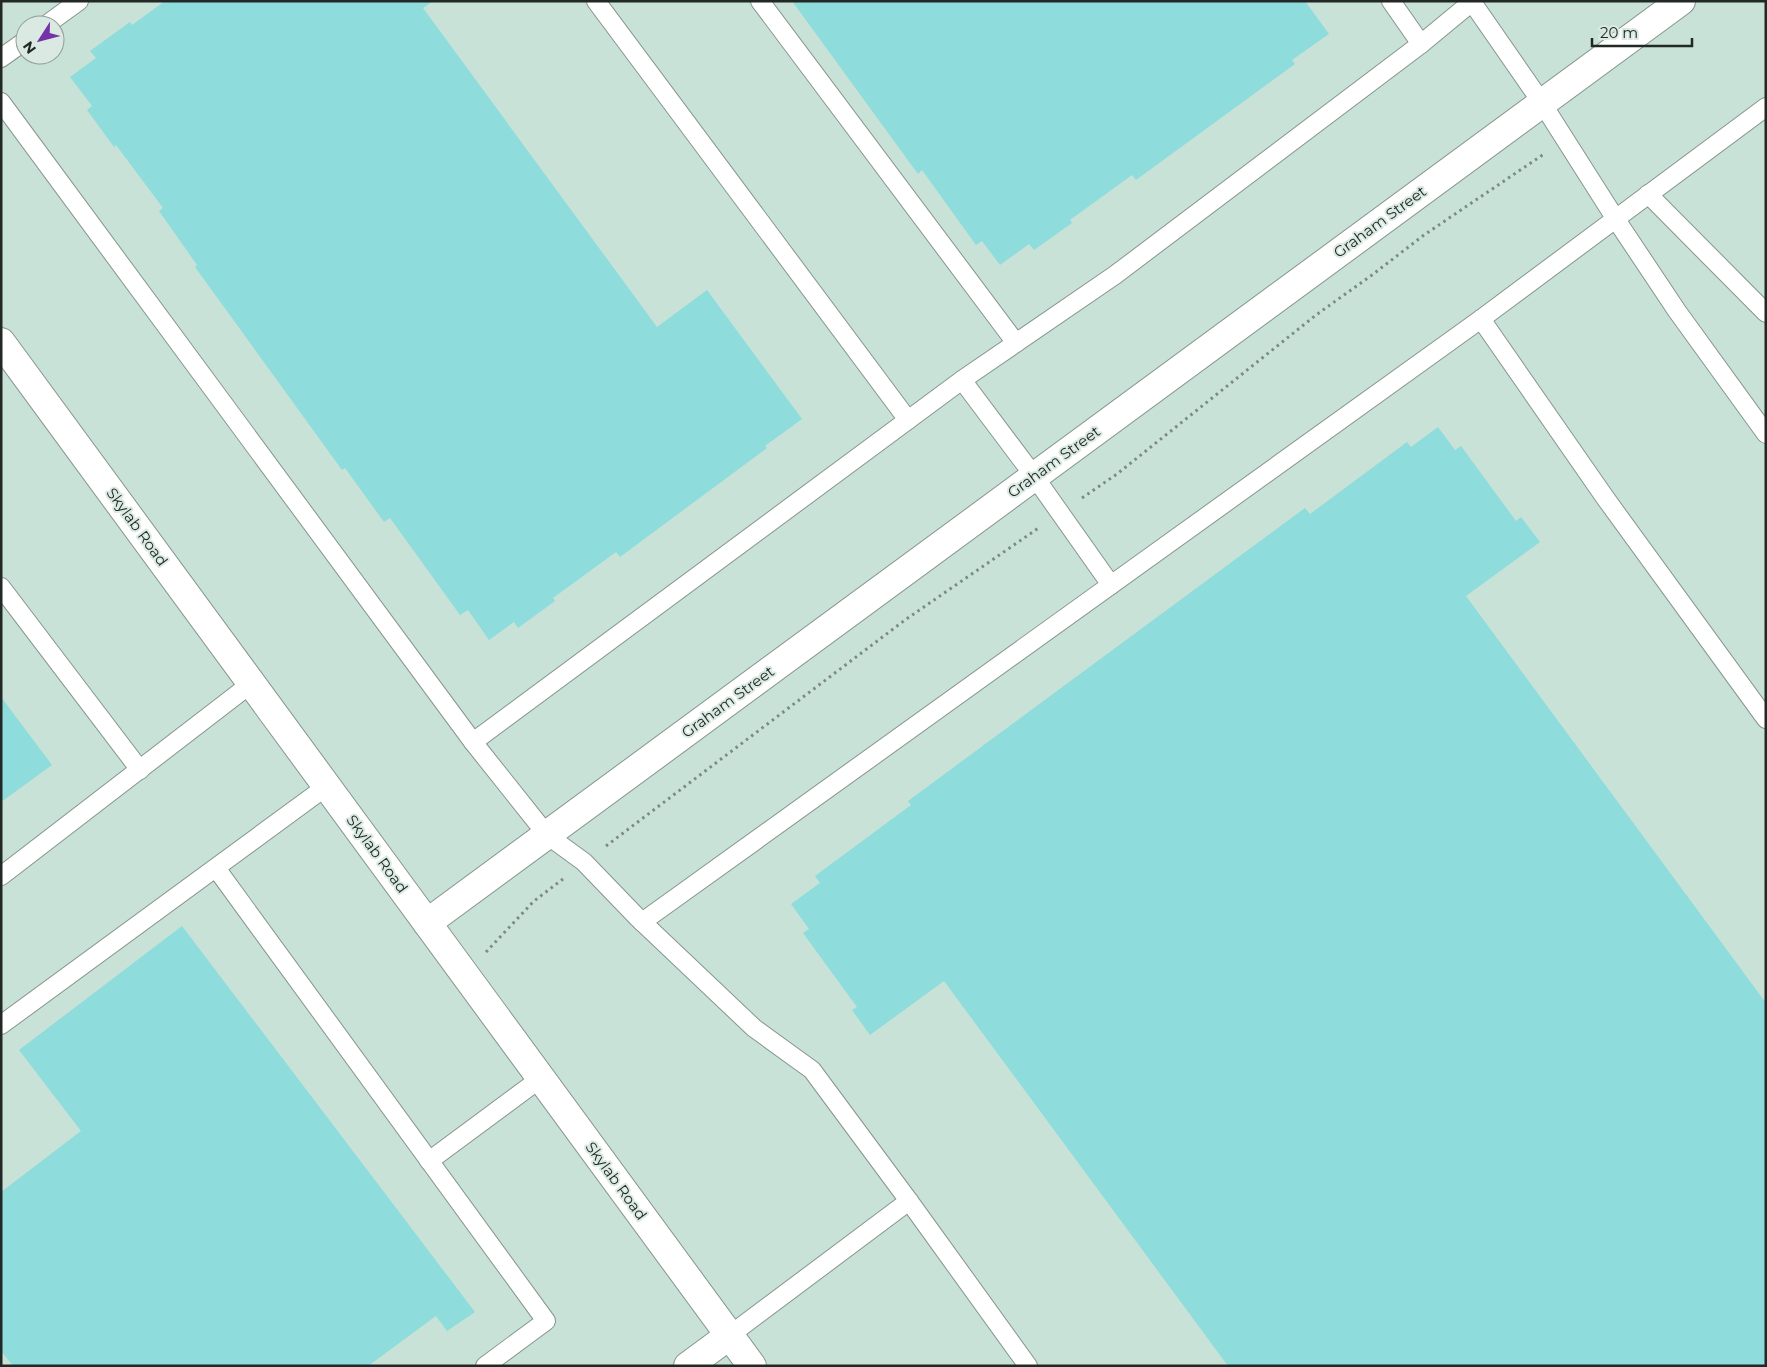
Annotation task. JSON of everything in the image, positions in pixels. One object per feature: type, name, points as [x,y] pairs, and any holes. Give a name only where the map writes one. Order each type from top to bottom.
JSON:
[{"type":"street","name":"Graham Street","points":[[427,923],[1680,1]]},
{"type":"street","name":"Skylab Road","points":[[1,342],[752,1366]]},
{"type":"street","points":[[688,1366],[730,1335]]},
{"type":"lane","points":[[59,15],[78,1]]},
{"type":"lane","points":[[596,1],[908,420]]},
{"type":"lane","points":[[760,1],[1016,343]]},
{"type":"lane","points":[[1391,1],[1421,44]]},
{"type":"lane","points":[[473,742],[962,380],[1115,275],[1421,44],[1472,2],[1542,103],[1614,218],[1676,311],[1766,434]]},
{"type":"lane","points":[[1,58],[15,48]]},
{"type":"lane","points":[[1,102],[473,742],[547,835],[584,862],[642,922],[754,1028],[812,1070],[1028,1366]]},
{"type":"lane","points":[[642,922],[1481,319],[1614,218],[1766,107]]},
{"type":"lane","points":[[1648,194],[1766,313]]},
{"type":"lane","points":[[1481,319],[1606,499],[1766,719]]},
{"type":"lane","points":[[962,380],[1112,585]]},
{"type":"lane","points":[[1,587],[140,770]]},
{"type":"lane","points":[[1,876],[252,683]]},
{"type":"lane","points":[[1,1025],[326,786]]},
{"type":"lane","points":[[216,868],[546,1321],[485,1366]]},
{"type":"lane","points":[[429,1161],[541,1078]]},
{"type":"lane","points":[[730,1335],[909,1201]]},
{"type":"path","points":[[465,974],[534,901],[584,862],[905,620],[1117,474],[1316,315],[1446,220],[1566,140]]},
{"type":"shaded area","points":[[1,1],[1766,1],[1766,1366],[1,1366]]},
{"type":"building","points":[[165,1],[433,1],[423,8],[657,327],[707,290],[802,419],[765,446],[767,448],[620,557],[616,552],[553,598],[555,601],[518,628],[514,622],[489,640],[468,610],[460,615],[390,518],[384,522],[345,468],[342,470],[195,267],[197,265],[159,211],[163,208],[87,110],[92,106],[70,77],[96,58],[90,51],[130,22],[132,25]]},
{"type":"building","points":[[792,1],[1305,1],[1329,34],[1292,60],[1295,64],[1136,180],[1132,175],[1070,220],[1072,223],[1034,250],[1029,244],[1000,265],[982,241],[976,245],[922,170],[918,174]]},
{"type":"building","points":[[1438,427],[1455,450],[1461,446],[1516,521],[1521,517],[1540,542],[1466,596],[1766,1003],[1766,1366],[1228,1366],[944,981],[870,1035],[852,1010],[857,1007],[803,933],[809,929],[791,904],[820,883],[815,876],[911,805],[908,801],[1305,508],[1310,514],[1407,442],[1411,447]]},
{"type":"building","points":[[1,697],[52,765],[1,802]]},
{"type":"building","points":[[182,926],[475,1312],[447,1331],[436,1316],[368,1366],[13,1366],[1,1351],[1,1192],[81,1131],[19,1050]]}]
